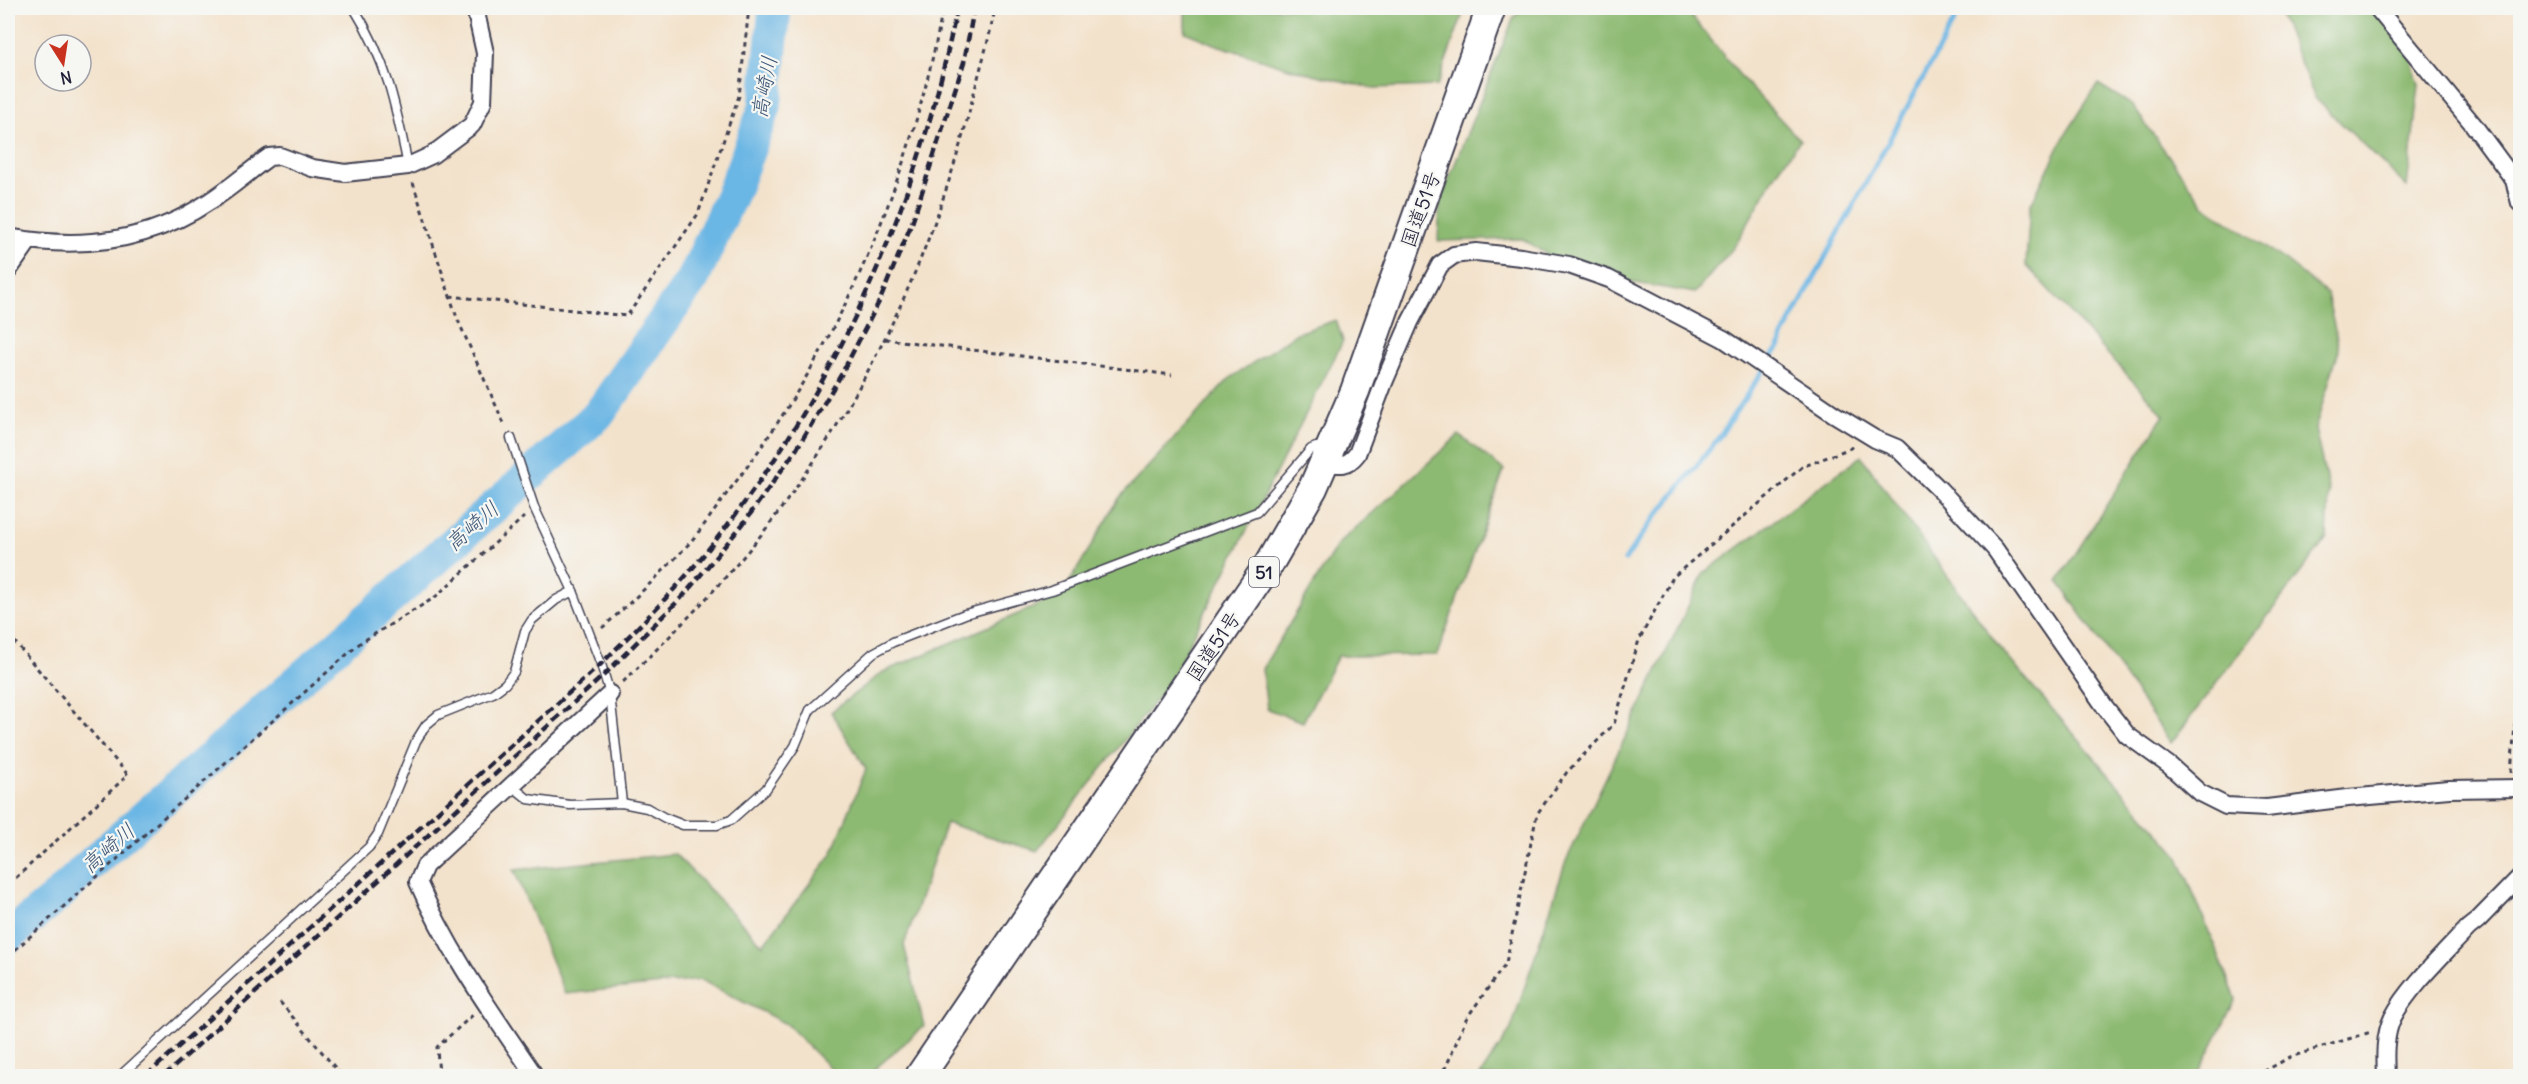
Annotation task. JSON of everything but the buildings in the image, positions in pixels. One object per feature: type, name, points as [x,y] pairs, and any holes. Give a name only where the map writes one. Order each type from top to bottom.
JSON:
[{"type":"highway","name":"国道51号","points":[[920,1077],[1269,564],[1313,488],[1355,391],[1491,8]]},
{"type":"street","points":[[8,237],[72,244],[111,242],[141,234],[208,203],[269,157],[280,156],[312,168],[345,173],[408,166],[432,154],[471,125],[483,102],[486,53],[476,8]]},
{"type":"street","points":[[2377,8],[2472,123],[2514,180],[2520,202]]},
{"type":"street","points":[[8,271],[29,241]]},
{"type":"street","points":[[1327,456],[1342,466],[1358,454],[1384,380],[1410,321],[1440,265],[1454,255],[1476,252],[1521,256],[1569,265],[1609,279],[1724,339],[1875,439],[1897,448],[1940,489],[1995,549],[2127,735],[2170,766],[2200,793],[2226,806],[2267,808],[2438,790],[2515,788]]},
{"type":"street","points":[[535,1077],[434,920],[418,882],[425,867],[610,694]]},
{"type":"street","points":[[2386,1077],[2384,1052],[2393,1017],[2410,994],[2468,928],[2520,877]]},
{"type":"lane","points":[[354,8],[381,57],[392,93],[408,166]]},
{"type":"lane","points":[[511,438],[534,507],[592,636],[610,694],[622,803]]},
{"type":"lane","points":[[512,786],[528,800],[570,805],[622,803],[647,808],[683,825],[717,825],[731,820],[766,789],[795,746],[810,710],[873,653],[893,642],[966,614],[1052,590],[1257,512],[1311,449],[1316,447],[1327,456]]},
{"type":"lane","points":[[120,1077],[369,848],[378,834],[416,741],[426,725],[438,715],[493,693],[505,684],[514,672],[525,631],[532,620],[556,600],[573,591]]},
{"type":"path","points":[[450,296],[627,316],[699,214],[739,96],[749,8]]},
{"type":"path","points":[[592,636],[638,596],[685,548],[777,426],[813,366],[866,263],[886,212],[920,109],[934,56],[943,8]]},
{"type":"path","points":[[610,694],[669,637],[768,526],[847,411],[911,285],[933,231],[956,162],[994,8]]},
{"type":"path","points":[[408,166],[457,318],[511,438]]},
{"type":"path","points":[[885,339],[1172,375]]},
{"type":"path","points":[[1437,1077],[1446,1067],[1466,1019],[1506,963],[1538,814],[1567,772],[1614,724],[1639,640],[1673,577],[1802,467],[1875,439]]},
{"type":"path","points":[[8,956],[360,643],[434,598],[534,507]]},
{"type":"path","points":[[8,634],[128,775],[8,885]]},
{"type":"path","points":[[2515,788],[2520,667]]},
{"type":"path","points":[[280,1002],[342,1077]]},
{"type":"path","points":[[439,1077],[437,1047],[486,1004]]},
{"type":"path","points":[[2256,1077],[2290,1057],[2390,1026]]},
{"type":"green space","points":[[1185,8],[1465,8],[1437,86],[1371,88],[1292,69],[1217,45],[1185,32]]},
{"type":"green space","points":[[1524,8],[1685,8],[1742,78],[1800,140],[1776,174],[1734,247],[1695,293],[1575,273],[1523,239],[1438,241],[1440,201],[1514,17]]},
{"type":"green space","points":[[2277,8],[2397,8],[2419,85],[2407,187],[2315,98]]},
{"type":"green space","points":[[2098,84],[2132,105],[2204,205],[2286,261],[2327,294],[2339,349],[2315,429],[2329,492],[2327,538],[2171,743],[2058,581],[2164,415],[2026,265],[2030,206],[2064,137]]},
{"type":"green space","points":[[1336,320],[1343,341],[1168,685],[1037,851],[946,823],[904,945],[924,1026],[867,1076],[838,1076],[786,1024],[701,980],[565,994],[514,870],[675,854],[763,945],[832,854],[866,769],[831,712],[883,672],[1062,595],[1120,497],[1229,379],[1297,333]]},
{"type":"green space","points":[[1459,435],[1504,470],[1437,655],[1338,656],[1303,722],[1267,709],[1262,669],[1338,544]]},
{"type":"green space","points":[[1861,456],[1998,646],[2178,855],[2236,999],[2197,1076],[1480,1076],[1511,1029],[1566,861],[1704,573]]},
{"type":"waterway","name":"高崎川","points":[[8,937],[61,893],[86,868],[599,414],[694,277],[734,189],[765,107],[775,8]]},
{"type":"waterway","points":[[1625,560],[1647,528],[1717,440],[1782,342],[1782,337],[1961,8]]},
{"type":"railway","points":[[146,1076],[601,664],[677,586],[748,497],[791,434],[864,299],[919,156],[940,83],[957,8]]},
{"type":"railway","points":[[164,1076],[604,675],[684,595],[743,524],[796,450],[841,375],[880,300],[912,223],[964,62],[974,8]]}]
